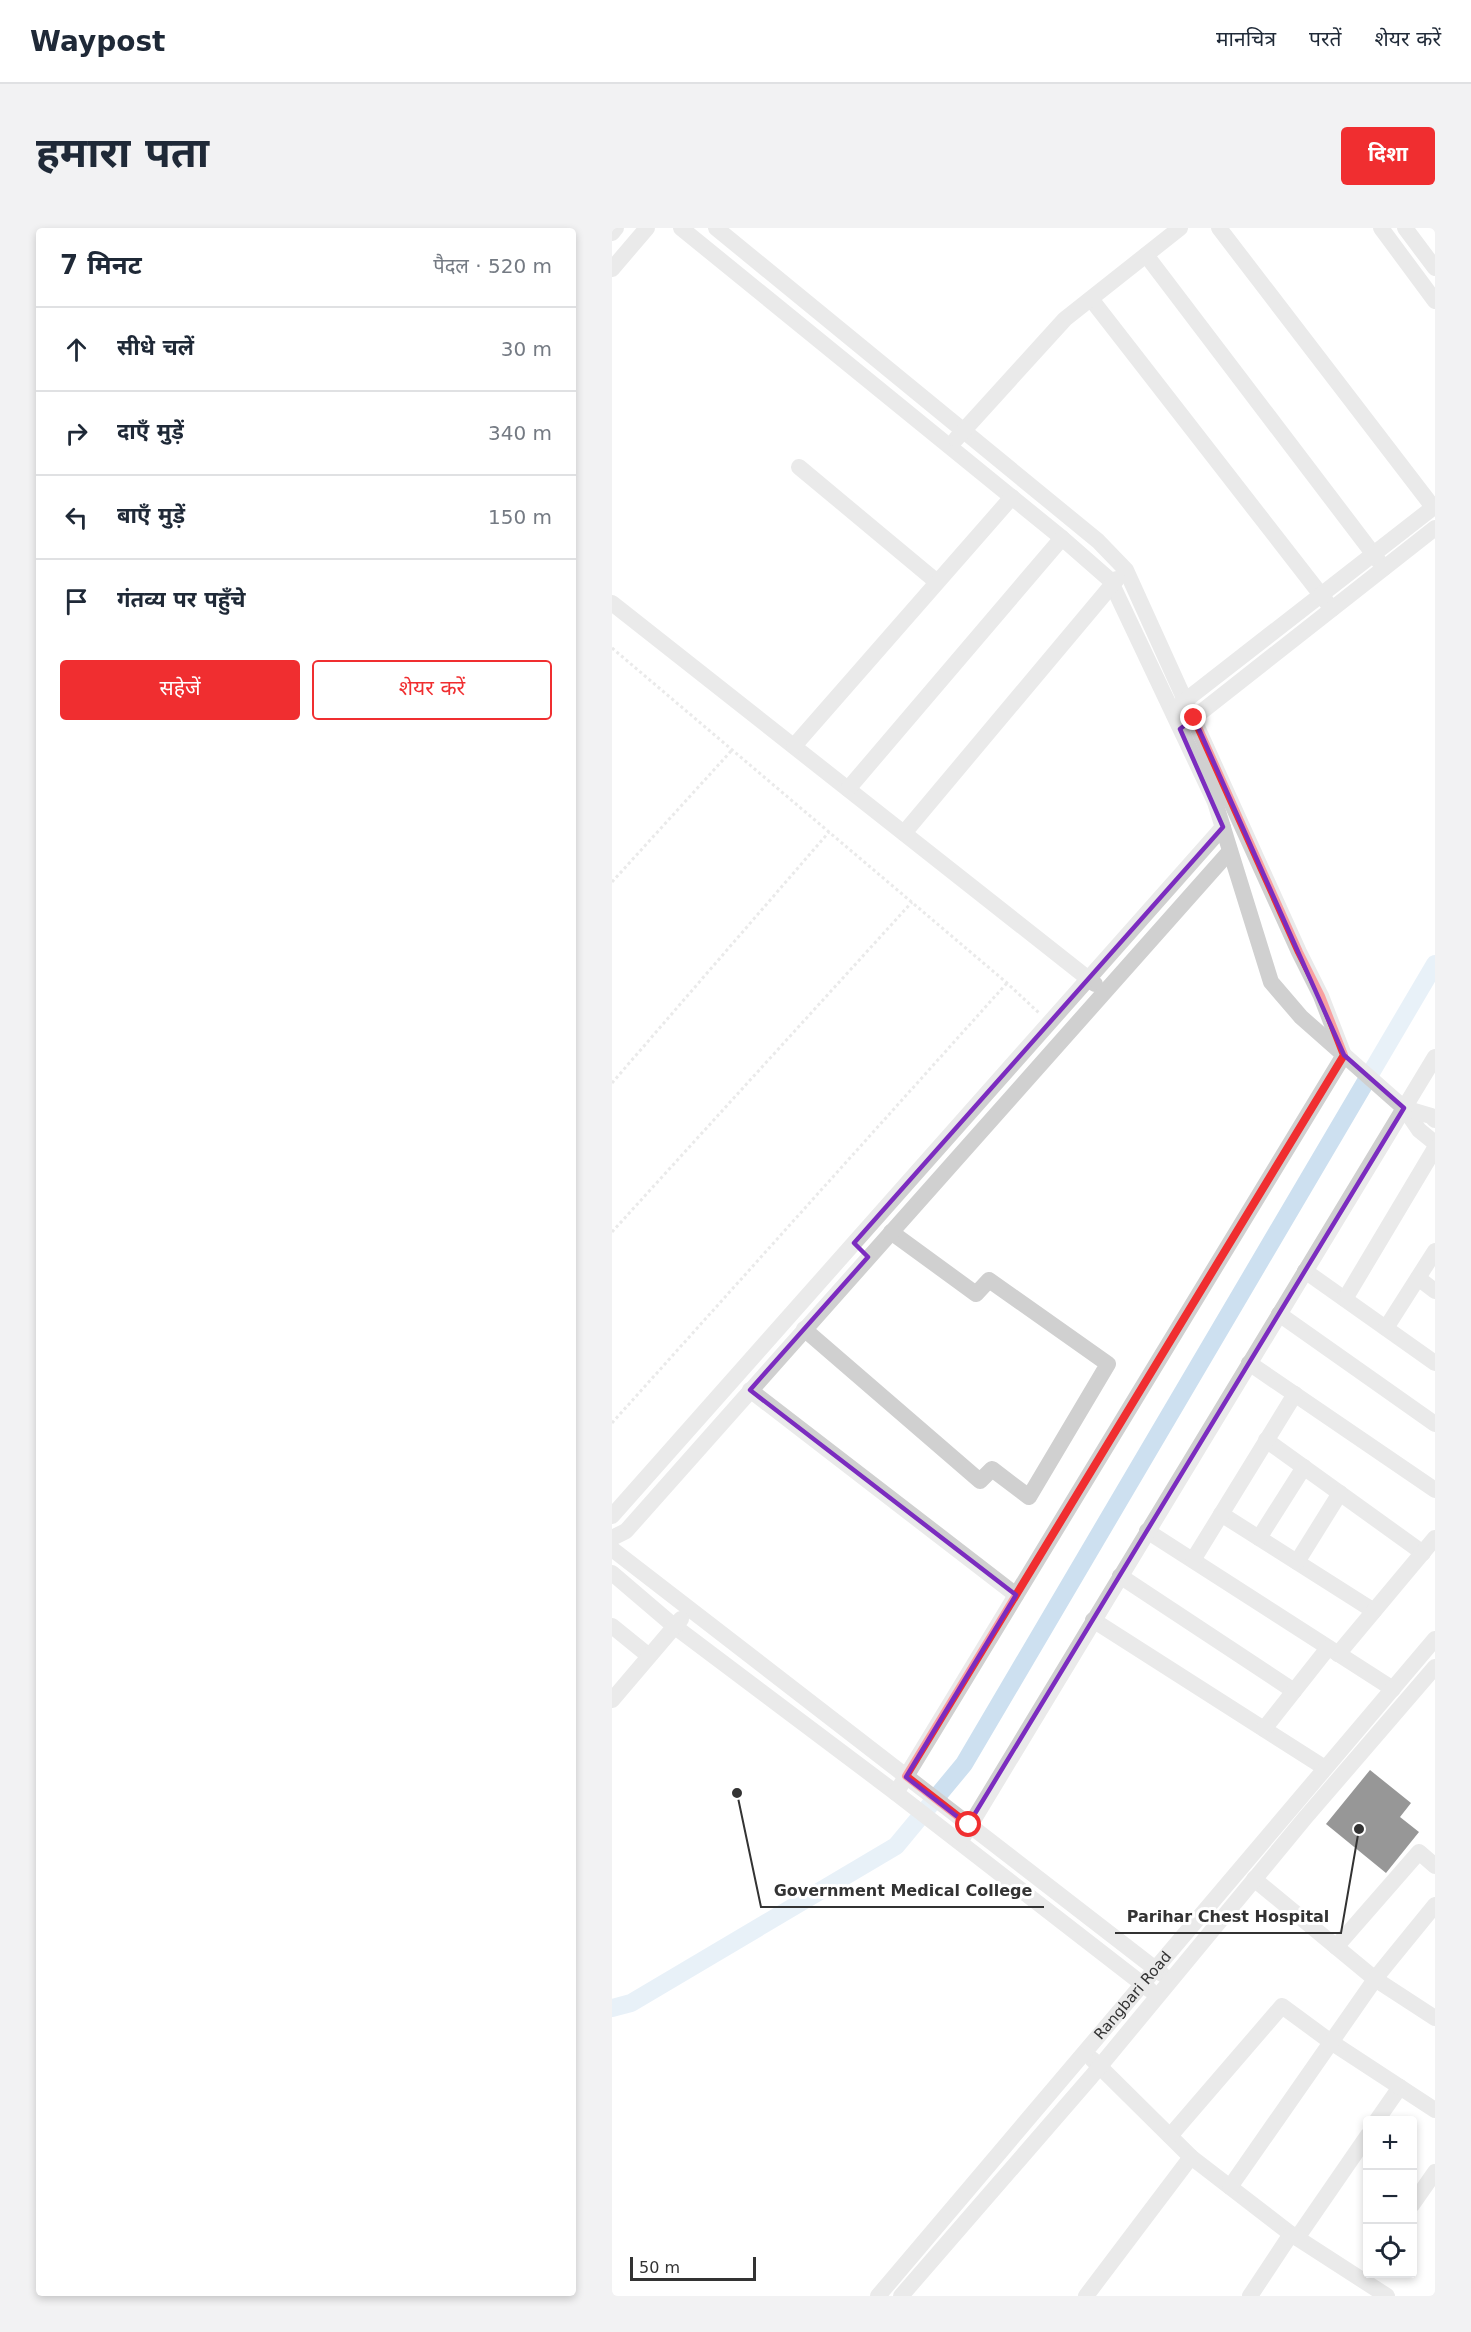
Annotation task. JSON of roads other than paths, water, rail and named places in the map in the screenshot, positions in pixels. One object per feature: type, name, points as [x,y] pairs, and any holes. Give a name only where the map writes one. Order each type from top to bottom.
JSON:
[{"type":"street","points":[[612,233],[616,228]]},
{"type":"street","points":[[681,228],[1062,538],[1112,584],[1215,802],[1271,982],[1301,1017],[1397,1102],[1419,1130],[1435,1143]]},
{"type":"street","points":[[716,228],[1098,541],[1126,570],[1349,1060]]},
{"type":"street","points":[[950,447],[1065,319],[1180,228]]},
{"type":"street","points":[[1172,711],[1434,507],[1219,228]]},
{"type":"street","points":[[1381,228],[1435,301]]},
{"type":"street","points":[[1405,228],[1435,268]]},
{"type":"street","points":[[612,269],[640,231]]},
{"type":"street","points":[[1146,255],[1384,568]]},
{"type":"street","points":[[1091,298],[1332,609]]},
{"type":"street","points":[[799,467],[937,582]]},
{"type":"street","points":[[794,746],[1012,497]]},
{"type":"street","points":[[1180,729],[1435,528]]},
{"type":"street","points":[[848,789],[1062,538]]},
{"type":"street","points":[[904,833],[1126,570]]},
{"type":"street","points":[[612,603],[1105,992]]},
{"type":"street","points":[[612,1516],[1223,827]]},
{"type":"street","points":[[612,1538],[626,1531],[1230,851]]},
{"type":"street","points":[[955,1838],[1093,1620],[1305,1271],[1397,1102],[1435,1057]]},
{"type":"street","points":[[902,1797],[1016,1594],[1349,1060]]},
{"type":"street","points":[[1397,1102],[1431,1116],[1435,1120]]},
{"type":"street","points":[[1345,1299],[1435,1148]]},
{"type":"street","points":[[804,1329],[980,1481],[992,1469],[1029,1497],[1108,1364],[989,1280],[976,1294],[891,1232]]},
{"type":"street","points":[[854,1243],[868,1257]]},
{"type":"street","points":[[1386,1328],[1435,1251]]},
{"type":"street","points":[[1305,1271],[1435,1363]]},
{"type":"street","points":[[1418,1278],[1435,1291]]},
{"type":"street","points":[[1279,1314],[1435,1424]]},
{"type":"street","points":[[1249,1363],[1435,1490]]},
{"type":"street","points":[[750,1390],[1016,1594]]},
{"type":"street","points":[[1193,1560],[1295,1394]]},
{"type":"street","points":[[1266,1440],[1423,1553]]},
{"type":"street","points":[[1259,1538],[1304,1467]]},
{"type":"street","points":[[1297,1562],[1340,1493]]},
{"type":"street","points":[[1221,1514],[1374,1611]]},
{"type":"street","points":[[1147,1531],[1393,1689]]},
{"type":"street","points":[[1264,1729],[1294,1691],[1374,1611],[1435,1538]]},
{"type":"street","points":[[612,1549],[1171,1980]]},
{"type":"street","points":[[612,1573],[674,1626],[902,1797],[1158,1996]]},
{"type":"street","points":[[1120,1576],[1294,1691]]},
{"type":"street","points":[[612,1700],[689,1610]]},
{"type":"street","points":[[1093,1620],[1325,1768]]},
{"type":"street","points":[[612,1626],[649,1656]]},
{"type":"street","name":"Rangbari Road","points":[[878,2296],[1435,1639]]},
{"type":"street","name":"Rangbari Road","points":[[901,2296],[1101,2065],[1435,1667]]},
{"type":"street","points":[[1336,1947],[1419,1852],[1435,1866]]},
{"type":"street","points":[[1254,1880],[1375,1979],[1435,2018]]},
{"type":"street","points":[[1230,2187],[1375,1979],[1435,1905]]},
{"type":"street","points":[[1170,2136],[1282,2006],[1331,2042],[1435,2110]]},
{"type":"street","points":[[1084,2053],[1101,2065],[1191,2157],[1294,2236],[1363,2274]]},
{"type":"street","points":[[1380,2116],[1400,2087]]},
{"type":"street","points":[[1250,2296],[1363,2142]]},
{"type":"street","points":[[1092,2294],[1191,2157]]},
{"type":"street","points":[[1423,2200],[1435,2172]]},
{"type":"street","points":[[1368,2278],[1387,2296]]},
{"type":"waterway","points":[[612,2008],[631,2003],[896,1846],[964,1764],[1435,964]]},
{"type":"place","name":"Government Medical College","points":[[737,1793]]},
{"type":"place","name":"Parihar Chest Hospital","points":[[1359,1829]]}]
